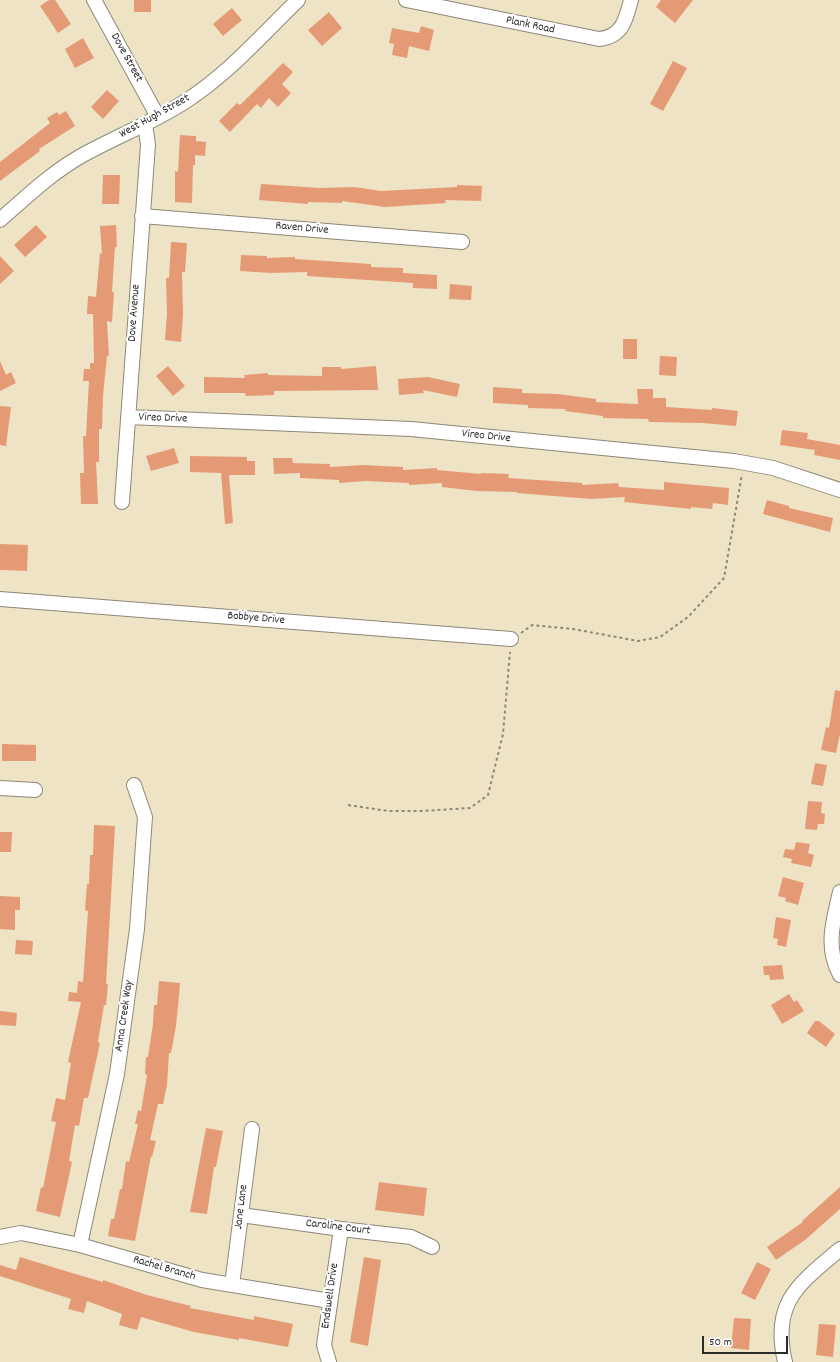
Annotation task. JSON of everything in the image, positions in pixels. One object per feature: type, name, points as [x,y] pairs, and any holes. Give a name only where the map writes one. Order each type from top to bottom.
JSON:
[{"type":"street","name":"Dove Street","points":[[94,0],[158,117]]},
{"type":"street","name":"West Hugh Street","points":[[0,220],[36,187],[62,168],[185,102],[220,75],[298,0]]},
{"type":"street","name":"Plank Road","points":[[406,0],[599,39],[610,37],[620,30],[626,20],[630,0]]},
{"type":"street","name":"Dove Avenue","points":[[122,502],[148,144],[145,124]]},
{"type":"street","name":"Raven Drive","points":[[142,216],[462,242]]},
{"type":"street","name":"Vireo Drive","points":[[128,417],[411,429],[744,463],[773,468],[840,490]]},
{"type":"street","name":"Bobbye Drive","points":[[0,599],[511,639]]},
{"type":"street","name":"Anna Creek Way","points":[[80,1245],[117,1074],[137,929],[145,817],[134,786]]},
{"type":"street","points":[[0,788],[35,790]]},
{"type":"street","points":[[840,892],[830,944],[832,955],[840,975]]},
{"type":"street","name":"Jane Lane","points":[[232,1285],[252,1129]]},
{"type":"street","name":"Caroline Court","points":[[241,1215],[411,1237],[432,1247]]},
{"type":"street","name":"Endswell Drive","points":[[329,1362],[324,1345],[341,1229]]},
{"type":"street","name":"Rachel Branch","points":[[0,1237],[21,1233],[80,1245],[202,1280],[330,1301]]},
{"type":"street","points":[[785,1362],[782,1348],[782,1324],[787,1304],[804,1280],[840,1249]]},
{"type":"path","points":[[348,805],[388,811],[422,811],[470,808],[488,794],[503,734],[506,684],[511,639],[532,625],[573,629],[638,641],[660,637],[688,617],[724,578],[744,463]]},
{"type":"building","points":[[49,0],[55,0],[71,24],[58,33],[40,6]]},
{"type":"building","points":[[134,0],[151,0],[151,12],[134,12]]},
{"type":"building","points":[[661,0],[693,0],[675,23],[656,7]]},
{"type":"building","points":[[232,8],[242,20],[223,36],[213,24]]},
{"type":"building","points":[[329,12],[342,28],[322,46],[308,30]]},
{"type":"building","points":[[421,26],[434,30],[429,51],[409,46],[407,58],[392,55],[394,44],[389,43],[392,28],[419,33]]},
{"type":"building","points":[[83,38],[94,58],[75,68],[65,49]]},
{"type":"building","points":[[673,61],[687,68],[663,111],[650,104]]},
{"type":"building","points":[[283,63],[293,72],[282,84],[291,93],[278,107],[269,98],[261,108],[257,104],[230,132],[219,121],[237,103],[240,105]]},
{"type":"building","points":[[107,90],[119,101],[103,119],[91,107]]},
{"type":"building","points":[[66,111],[75,126],[39,149],[40,151],[0,181],[0,162],[50,123],[47,118],[57,112],[59,115]]},
{"type":"building","points":[[180,135],[196,136],[196,141],[206,142],[205,156],[195,155],[195,165],[193,165],[192,203],[175,202],[175,171],[178,172]]},
{"type":"building","points":[[103,175],[120,175],[119,204],[102,204]]},
{"type":"building","points":[[261,184],[319,188],[354,187],[381,191],[457,187],[457,185],[482,186],[481,201],[445,200],[446,203],[385,207],[342,201],[342,203],[308,202],[308,204],[259,200]]},
{"type":"building","points":[[36,225],[47,237],[25,257],[14,245]]},
{"type":"building","points":[[116,225],[117,247],[115,247],[112,292],[114,292],[112,322],[107,321],[109,356],[107,356],[103,396],[102,429],[99,429],[99,462],[96,462],[98,504],[81,504],[80,473],[84,473],[83,436],[86,436],[89,381],[83,381],[84,369],[90,369],[90,363],[94,363],[93,314],[87,314],[88,296],[96,297],[100,253],[102,254],[100,226]]},
{"type":"building","points":[[171,242],[187,243],[185,272],[182,272],[183,314],[181,342],[165,340],[167,313],[166,278],[169,278]]},
{"type":"building","points":[[241,255],[267,256],[267,258],[295,257],[295,259],[371,264],[371,267],[403,268],[403,273],[437,275],[437,289],[413,288],[413,283],[307,276],[307,272],[271,273],[240,271]]},
{"type":"building","points":[[0,256],[14,271],[0,284]]},
{"type":"building","points":[[450,284],[472,286],[471,300],[449,299]]},
{"type":"building","points":[[623,339],[637,339],[637,359],[623,359]]},
{"type":"building","points":[[660,356],[677,357],[676,376],[659,375]]},
{"type":"building","points":[[0,361],[6,375],[11,372],[16,383],[0,391]]},
{"type":"building","points":[[168,366],[185,386],[173,396],[156,376]]},
{"type":"building","points":[[376,366],[378,390],[274,391],[274,395],[246,396],[245,393],[204,393],[204,377],[245,378],[244,375],[268,373],[268,375],[322,376],[322,367],[341,367],[341,369]]},
{"type":"building","points":[[428,377],[460,384],[457,397],[423,390],[424,393],[399,395],[398,379]]},
{"type":"building","points":[[493,387],[522,389],[522,393],[558,394],[596,399],[596,402],[638,404],[637,389],[653,389],[653,398],[666,398],[666,407],[712,410],[712,408],[738,411],[736,426],[703,423],[649,422],[648,419],[603,418],[603,416],[565,411],[566,409],[528,408],[528,405],[493,403]]},
{"type":"building","points":[[0,406],[11,407],[6,446],[0,445]]},
{"type":"building","points":[[782,430],[808,433],[807,439],[840,445],[840,460],[814,455],[815,450],[780,445]]},
{"type":"building","points":[[174,448],[179,463],[151,471],[146,456]]},
{"type":"building","points":[[190,456],[247,457],[247,461],[255,461],[255,475],[229,475],[233,523],[225,524],[221,473],[190,472]]},
{"type":"building","points":[[273,458],[292,458],[293,463],[330,464],[330,467],[364,465],[403,467],[403,470],[437,468],[437,470],[481,474],[509,474],[508,478],[582,483],[582,485],[618,483],[619,487],[664,490],[664,482],[729,488],[728,505],[713,503],[712,509],[691,507],[691,509],[624,502],[625,497],[591,499],[517,492],[477,491],[442,487],[442,483],[409,485],[409,483],[366,481],[339,483],[339,480],[300,478],[300,473],[274,474]]},
{"type":"building","points":[[767,500],[789,506],[789,508],[833,518],[830,532],[763,514]]},
{"type":"building","points":[[0,544],[28,545],[27,571],[0,570]]},
{"type":"building","points":[[835,690],[840,691],[840,734],[836,753],[821,750],[826,727],[829,728]]},
{"type":"building","points":[[2,744],[36,745],[36,761],[2,761]]},
{"type":"building","points":[[815,763],[827,765],[823,786],[811,784]]},
{"type":"building","points":[[808,801],[822,802],[821,813],[825,814],[824,824],[818,824],[817,830],[805,829]]},
{"type":"building","points":[[94,825],[115,826],[106,984],[108,984],[106,1005],[104,1005],[98,1042],[100,1043],[88,1098],[84,1098],[79,1126],[75,1125],[69,1161],[72,1162],[60,1217],[36,1211],[41,1187],[43,1188],[56,1122],[51,1121],[56,1098],[65,1100],[71,1063],[68,1062],[81,1002],[68,1001],[69,992],[77,993],[78,981],[83,982],[88,911],[85,910],[87,884],[89,884],[90,855],[93,855]]},
{"type":"building","points":[[0,832],[12,832],[11,852],[0,852]]},
{"type":"building","points":[[796,842],[810,844],[808,853],[814,855],[811,867],[791,863],[792,859],[783,857],[785,849],[794,850]]},
{"type":"building","points":[[783,877],[804,883],[798,905],[785,901],[786,898],[778,896]]},
{"type":"building","points":[[0,896],[20,897],[20,910],[15,910],[15,930],[0,929]]},
{"type":"building","points":[[776,917],[791,920],[786,947],[777,945],[778,939],[773,938]]},
{"type":"building","points":[[16,940],[33,941],[32,955],[15,954]]},
{"type":"building","points":[[782,965],[784,979],[770,980],[769,975],[764,975],[763,966]]},
{"type":"building","points":[[159,981],[180,983],[179,996],[176,1026],[171,1053],[169,1053],[167,1085],[163,1104],[158,1104],[150,1140],[156,1141],[152,1157],[151,1156],[135,1241],[108,1236],[111,1219],[114,1219],[120,1189],[122,1189],[126,1161],[129,1162],[138,1124],[135,1124],[138,1110],[141,1111],[147,1075],[145,1074],[146,1057],[148,1057],[154,1005],[157,1005]]},
{"type":"building","points":[[789,994],[794,1002],[797,1000],[804,1011],[782,1024],[771,1005]]},
{"type":"building","points":[[0,1011],[17,1013],[16,1026],[0,1025]]},
{"type":"building","points":[[815,1021],[819,1021],[835,1034],[826,1047],[807,1033]]},
{"type":"building","points":[[206,1128],[223,1131],[216,1167],[214,1167],[207,1214],[190,1212]]},
{"type":"building","points":[[379,1182],[427,1188],[424,1216],[375,1210]]},
{"type":"building","points":[[840,1187],[840,1209],[805,1240],[776,1260],[767,1247],[803,1222],[802,1221]]},
{"type":"building","points":[[20,1257],[103,1282],[103,1280],[147,1295],[191,1306],[190,1308],[254,1320],[254,1316],[293,1324],[288,1347],[194,1332],[141,1317],[137,1330],[119,1325],[122,1314],[87,1301],[84,1313],[68,1309],[71,1299],[0,1276],[0,1265],[16,1270]]},
{"type":"building","points":[[364,1257],[381,1260],[368,1346],[350,1342]]},
{"type":"building","points":[[757,1262],[771,1269],[755,1300],[741,1293]]},
{"type":"building","points":[[734,1318],[751,1319],[749,1350],[731,1348]]},
{"type":"building","points":[[819,1324],[836,1325],[833,1357],[816,1355]]}]
